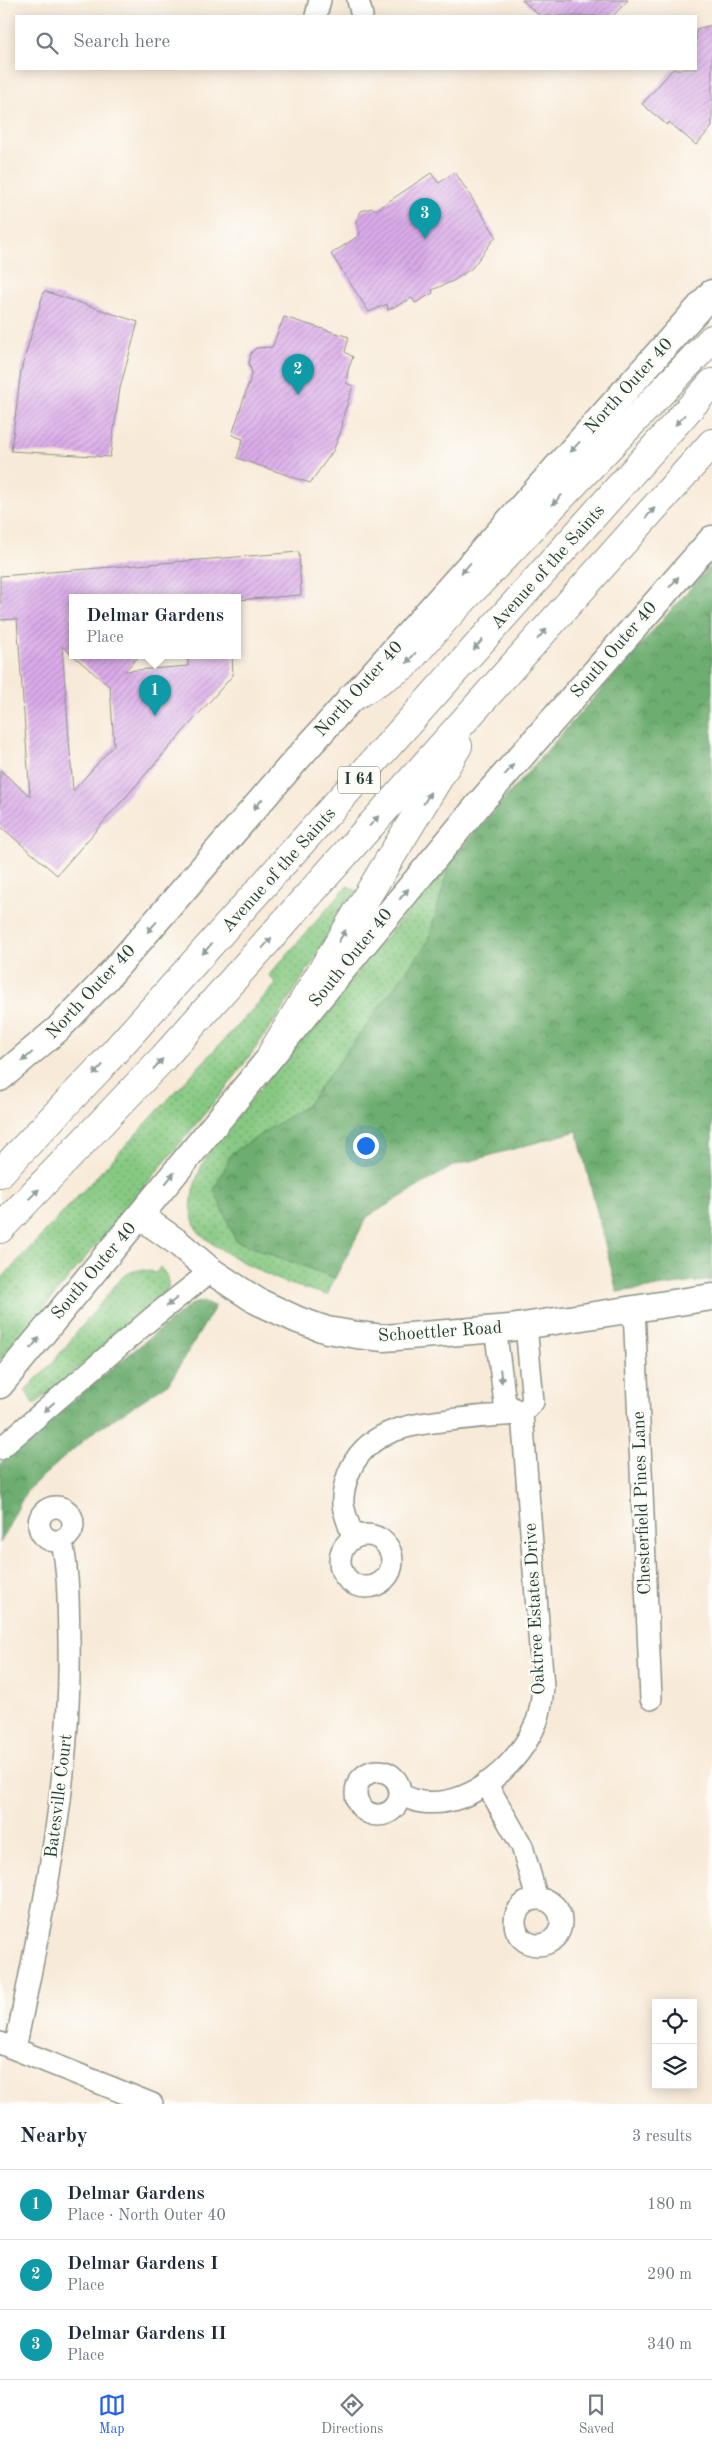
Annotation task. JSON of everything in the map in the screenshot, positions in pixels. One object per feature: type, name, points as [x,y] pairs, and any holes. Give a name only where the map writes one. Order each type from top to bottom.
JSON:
[{"type":"highway","points":[[351,698],[405,665],[446,618],[712,339]]},
{"type":"highway","name":"Avenue of the Saints","points":[[0,1173],[164,997],[712,383]]},
{"type":"highway","name":"I 64","points":[[0,1229],[164,1057],[712,443]]},
{"type":"highway","points":[[272,1053],[318,974],[418,814],[486,697]]},
{"type":"street","points":[[358,0],[362,15]]},
{"type":"street","name":"North Outer 40","points":[[0,1078],[58,1029],[106,979],[351,698],[712,293]]},
{"type":"street","name":"South Outer 40","points":[[0,1385],[480,803],[712,539]]},
{"type":"street","name":"Schoettler Road","points":[[140,1216],[177,1242],[210,1271],[257,1301],[298,1320],[327,1330],[384,1338],[526,1325],[712,1297]]},
{"type":"street","points":[[0,1449],[153,1317],[210,1271]]},
{"type":"street","name":"Chesterfield Pines Lane","points":[[634,1308],[651,1699]]},
{"type":"street","points":[[353,1538],[343,1504],[344,1486],[358,1456],[370,1442],[388,1432],[409,1425],[491,1415],[522,1414],[533,1402],[526,1325]]},
{"type":"street","points":[[495,1328],[505,1403],[522,1414]]},
{"type":"street","name":"Oaktree Estates Drive","points":[[400,1795],[421,1802],[442,1802],[456,1799],[486,1783],[510,1763],[526,1741],[537,1720],[543,1687],[522,1414]]},
{"type":"street","name":"Batesville Court","points":[[8,2046],[46,1890],[65,1765],[70,1684],[69,1584],[62,1540]]},
{"type":"street","points":[[486,1783],[522,1846],[537,1899]]},
{"type":"street","points":[[8,2046],[152,2104]]},
{"type":"green space","points":[[712,564],[712,1280],[617,1292],[577,1131],[453,1166],[367,1217],[335,1278],[236,1241],[214,1190],[232,1153],[307,1105],[428,942],[451,859]]},
{"type":"green space","points":[[451,859],[428,942],[307,1105],[232,1153],[236,1241],[335,1278],[327,1295],[295,1286],[258,1270],[220,1249],[201,1234],[196,1228],[191,1208],[197,1177],[210,1149]]},
{"type":"green space","points":[[347,886],[358,891],[277,1018],[230,1083],[0,1361],[0,1280],[276,984],[269,975]]},
{"type":"green space","points":[[160,1267],[168,1277],[168,1287],[164,1296],[34,1405],[25,1390],[53,1362],[122,1277],[138,1270],[156,1273]]},
{"type":"green space","points":[[203,1301],[215,1307],[169,1383],[92,1433],[27,1490],[0,1543],[0,1464],[14,1448],[190,1305]]},
{"type":"building","points":[[522,0],[628,0],[614,15],[539,15]]},
{"type":"building","points":[[712,25],[712,127],[696,145],[669,122],[667,125],[642,104],[672,70],[697,70],[697,29]]},
{"type":"building","points":[[455,172],[496,236],[472,268],[453,281],[432,290],[433,293],[415,303],[412,298],[388,310],[387,304],[369,312],[331,254],[360,235],[356,221],[361,211],[372,208],[376,210],[431,173],[439,183]]},
{"type":"building","points":[[44,291],[138,322],[120,388],[110,457],[11,451],[21,370]]},
{"type":"building","points":[[284,317],[349,337],[345,352],[353,357],[346,383],[353,386],[343,417],[342,428],[333,451],[310,483],[237,458],[243,439],[232,435],[252,373],[249,364],[251,353],[256,348],[272,347]]},
{"type":"building","points":[[299,552],[301,595],[241,600],[241,594],[69,594],[69,652],[62,646],[73,791],[114,745],[110,687],[78,659],[136,659],[125,671],[188,666],[188,659],[232,659],[233,675],[57,875],[0,826],[0,770],[30,796],[17,619],[0,620],[0,576]]},
{"type":"place","name":"Delmar Gardens II","points":[[425,239]]},
{"type":"place","name":"Delmar Gardens I","points":[[298,395]]},
{"type":"place","name":"Delmar Gardens","points":[[155,716]]}]
